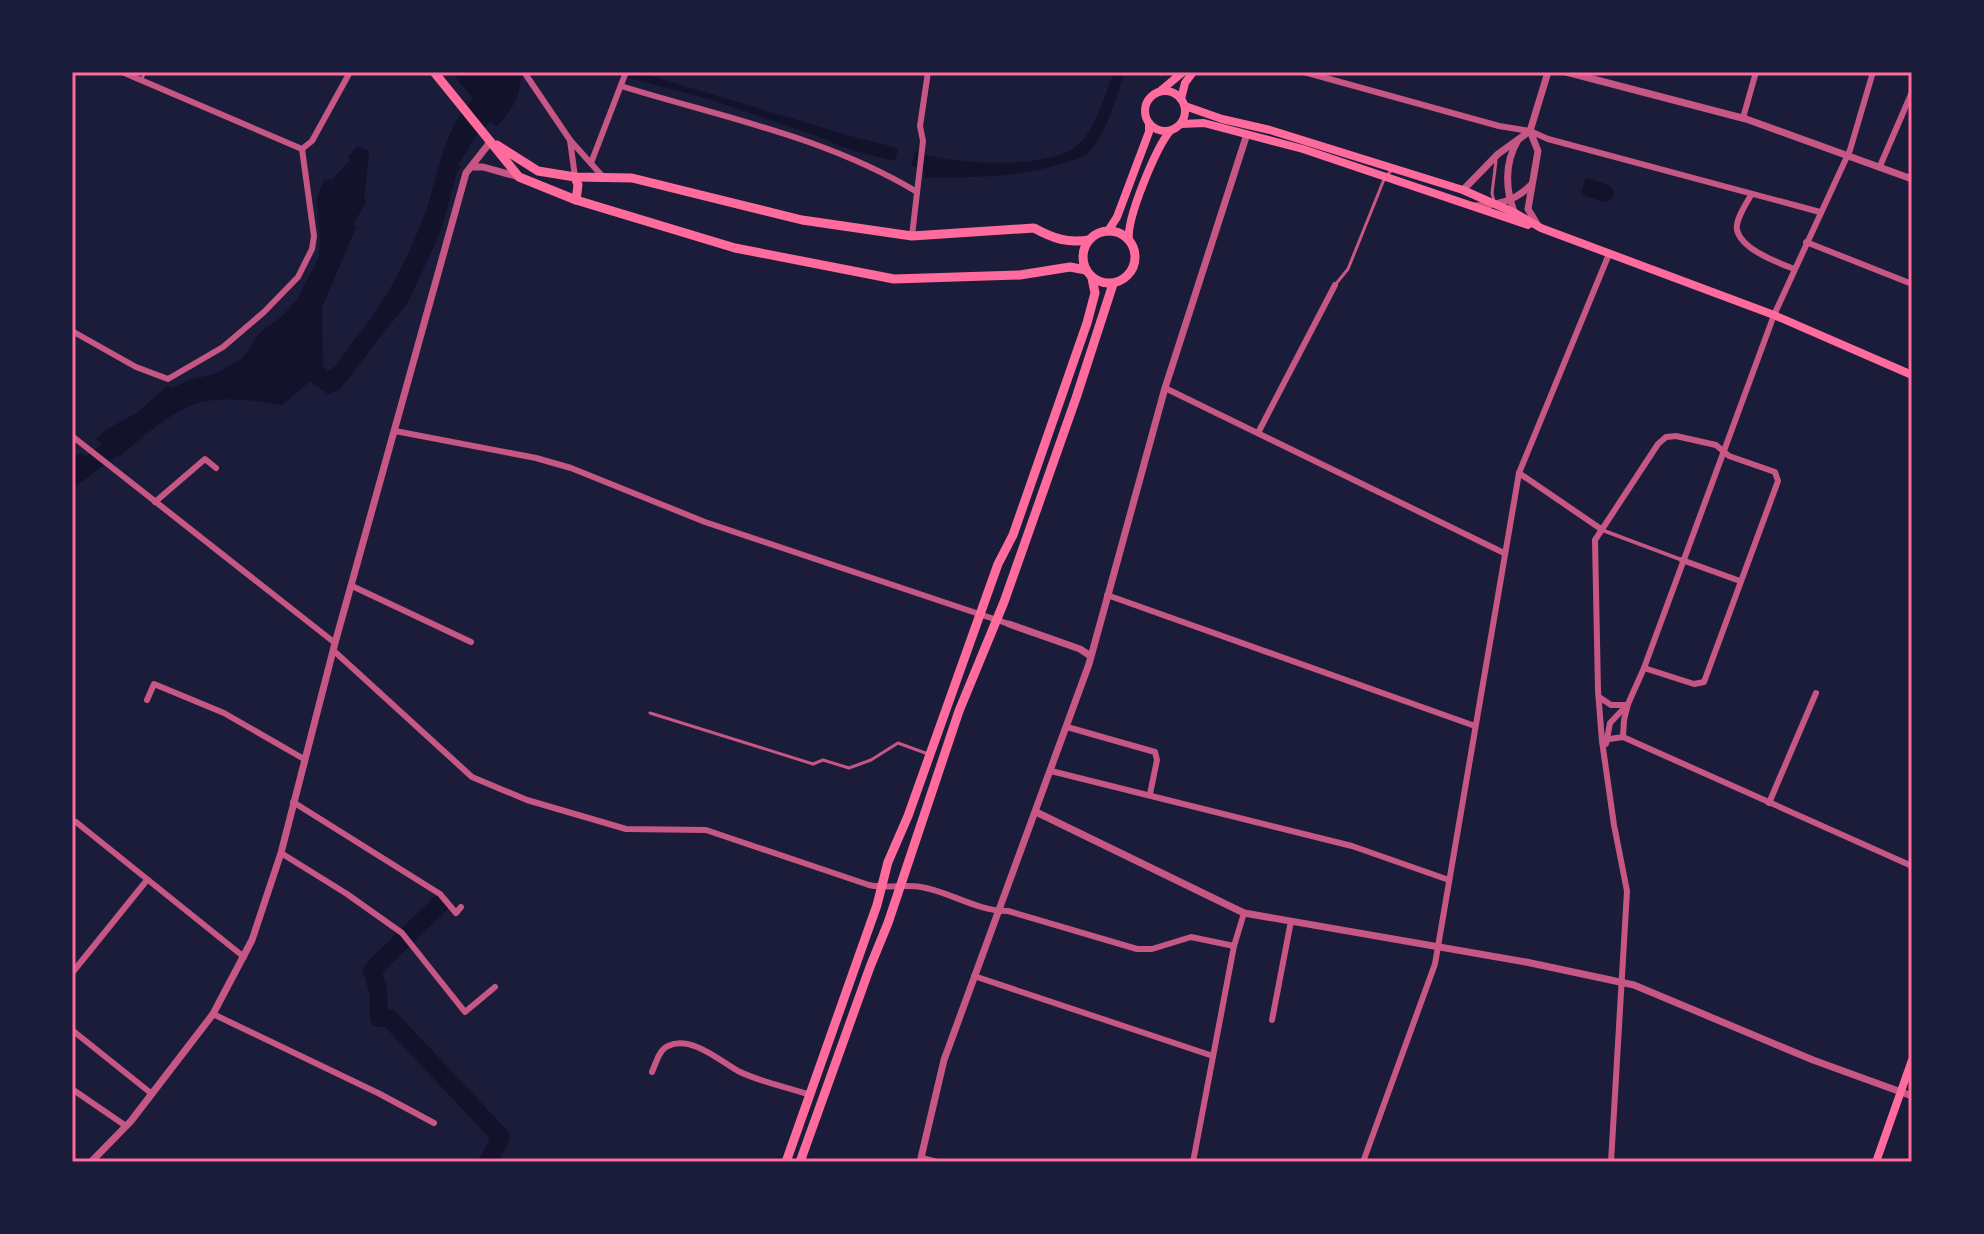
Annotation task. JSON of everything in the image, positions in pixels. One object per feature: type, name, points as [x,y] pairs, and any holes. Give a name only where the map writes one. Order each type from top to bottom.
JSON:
[{"type":"main road","points":[[434,72],[519,177],[576,200],[735,248],[894,279],[1020,275],[1070,267],[1089,274],[1099,282],[1113,284],[1128,277],[1135,263],[1136,254],[1129,240],[1130,222],[1159,146],[1170,131],[1181,124],[1204,123],[1303,149],[1460,204],[1512,216],[1774,315],[1912,375]]},
{"type":"main road","points":[[1108,231],[1149,132],[1146,105],[1151,97],[1183,72]]},
{"type":"main road","points":[[1181,124],[1185,115],[1185,83],[1193,72]]},
{"type":"main road","points":[[1159,92],[1173,93],[1183,102],[1222,119],[1270,130],[1463,190],[1497,205],[1521,224],[1541,228]]},
{"type":"main road","points":[[1149,123],[1159,130],[1170,131]]},
{"type":"main road","points":[[491,141],[538,171],[575,177],[632,178],[802,220],[912,236],[1034,228],[1072,243],[1089,240],[1108,231],[1129,240]]},
{"type":"main road","points":[[575,177],[578,185],[576,200]]},
{"type":"main road","points":[[786,1162],[888,862],[908,816],[998,564],[1013,535],[1079,348],[1095,293],[1083,254],[1089,240]]},
{"type":"main road","points":[[800,1162],[900,887],[959,711],[997,620],[1086,371],[1113,284]]},
{"type":"main road","points":[[1876,1162],[1912,1060]]},
{"type":"street","points":[[122,72],[302,149]]},
{"type":"street","points":[[302,149],[312,141],[350,72]]},
{"type":"street","points":[[912,236],[922,153],[920,126],[928,72]]},
{"type":"street","points":[[1304,72],[1820,212]]},
{"type":"street","points":[[1463,190],[1498,154],[1530,131],[1548,72]]},
{"type":"street","points":[[1566,72],[1743,118],[1912,179]]},
{"type":"street","points":[[1743,118],[1756,72]]},
{"type":"street","points":[[1623,737],[1628,704],[1723,450],[1774,315],[1847,154],[1873,72]]},
{"type":"street","points":[[525,75],[570,140],[604,178]]},
{"type":"street","points":[[591,163],[625,75]]},
{"type":"street","points":[[621,86],[686,107],[754,122],[807,140],[917,192]]},
{"type":"street","points":[[1880,166],[1912,92]]},
{"type":"street","points":[[1530,131],[1538,151],[1528,209],[1541,228]]},
{"type":"street","points":[[937,1162],[921,1160],[944,1060],[1089,664],[1165,388],[1247,134]]},
{"type":"street","points":[[1512,216],[1508,164],[1520,138]]},
{"type":"street","points":[[570,140],[575,177]]},
{"type":"street","points":[[91,1162],[126,1126],[213,1014],[252,940],[281,853],[334,647],[466,173],[491,141]]},
{"type":"street","points":[[72,331],[136,367],[168,379],[223,347],[298,277],[312,249],[313,221],[302,149]]},
{"type":"street","points":[[471,167],[483,167],[519,177]]},
{"type":"street","points":[[1472,206],[1510,201],[1532,185]]},
{"type":"street","points":[[1751,195],[1738,222],[1740,237],[1766,258],[1794,269]]},
{"type":"street","points":[[1806,242],[1912,284]]},
{"type":"street","points":[[1363,1162],[1435,964],[1519,473],[1609,254]]},
{"type":"street","points":[[1259,431],[1335,285]]},
{"type":"street","points":[[1165,388],[1259,431],[1504,553]]},
{"type":"street","points":[[395,431],[521,455],[571,468],[705,522],[980,613],[1089,655]]},
{"type":"street","points":[[72,436],[334,647],[472,777],[527,800],[626,829],[706,830],[881,888],[923,887],[991,911],[1008,911],[1127,947],[1152,949],[1191,937],[1234,946]]},
{"type":"street","points":[[1611,1162],[1627,891],[1614,825],[1599,697],[1595,540],[1658,444],[1666,437],[1676,436],[1716,445],[1729,456],[1775,472],[1778,477],[1701,684],[1644,668]]},
{"type":"street","points":[[155,502],[205,459],[216,468]]},
{"type":"street","points":[[1519,473],[1601,529],[1740,581]]},
{"type":"street","points":[[352,586],[471,642]]},
{"type":"street","points":[[1107,595],[1475,726]]},
{"type":"street","points":[[147,700],[154,684],[224,713],[304,759]]},
{"type":"street","points":[[1769,803],[1816,693]]},
{"type":"street","points":[[1599,697],[1611,705],[1628,704]]},
{"type":"street","points":[[1605,742],[1610,723],[1628,704]]},
{"type":"street","points":[[1067,727],[1155,752],[1157,760],[1150,794]]},
{"type":"street","points":[[1605,742],[1623,737],[1912,866]]},
{"type":"street","points":[[1051,771],[1352,846],[1449,880]]},
{"type":"street","points":[[293,802],[440,894],[456,913],[461,907]]},
{"type":"street","points":[[1036,812],[1244,913],[1621,982],[1912,1096]]},
{"type":"street","points":[[76,822],[244,957]]},
{"type":"street","points":[[281,853],[347,894],[404,936],[465,1012],[495,987]]},
{"type":"street","points":[[72,973],[147,880]]},
{"type":"street","points":[[1193,1162],[1234,946],[1244,913]]},
{"type":"street","points":[[1272,1020],[1291,921]]},
{"type":"street","points":[[974,976],[1213,1056]]},
{"type":"street","points":[[213,1014],[434,1123]]},
{"type":"street","points":[[72,1030],[152,1094]]},
{"type":"street","points":[[652,1072],[661,1051],[669,1045],[689,1045],[712,1054],[737,1070],[810,1095]]},
{"type":"street","points":[[72,1089],[126,1126]]},
{"type":"lane","points":[[141,81],[145,72]]},
{"type":"lane","points":[[1497,205],[1492,193],[1493,168],[1498,154]]},
{"type":"lane","points":[[1335,285],[1348,269],[1385,177],[1393,169]]},
{"type":"lane","points":[[1460,204],[1463,190]]},
{"type":"lane","points":[[650,713],[813,764],[823,760],[849,768],[871,760],[898,743],[930,755]]},
{"type":"shaded area","points":[[452,72],[533,72],[521,79],[516,99],[506,116],[496,127],[491,121],[476,136],[458,165],[461,167],[440,233],[408,302],[339,390],[328,394],[310,381],[282,405],[232,399],[202,402],[169,417],[119,457],[96,439],[138,412],[167,386],[172,388],[215,374],[242,359],[260,333],[297,300],[319,257],[317,198],[324,180],[333,179],[350,160],[348,157],[357,146],[369,151],[366,202],[353,225],[356,227],[322,308],[323,366],[328,371],[335,366],[375,312],[405,261],[428,205],[449,136],[473,99]]},
{"type":"shaded area","points":[[606,72],[638,72],[898,148],[895,161],[849,149],[709,99]]},
{"type":"shaded area","points":[[1114,72],[1125,72],[1111,114],[1096,143],[1080,158],[1044,169],[977,177],[925,178],[924,171],[911,165],[915,152],[953,160],[1002,163],[1050,157],[1070,150],[1083,140],[1093,125]]},
{"type":"shaded area","points":[[1586,178],[1609,185],[1614,192],[1612,199],[1604,202],[1581,194]]},
{"type":"shaded area","points":[[81,453],[97,466],[72,488],[72,458]]},
{"type":"waterway","points":[[72,478],[127,437]]},
{"type":"waterway","points":[[440,904],[372,970],[378,990],[379,1018],[389,1018],[501,1137],[488,1162]]}]
